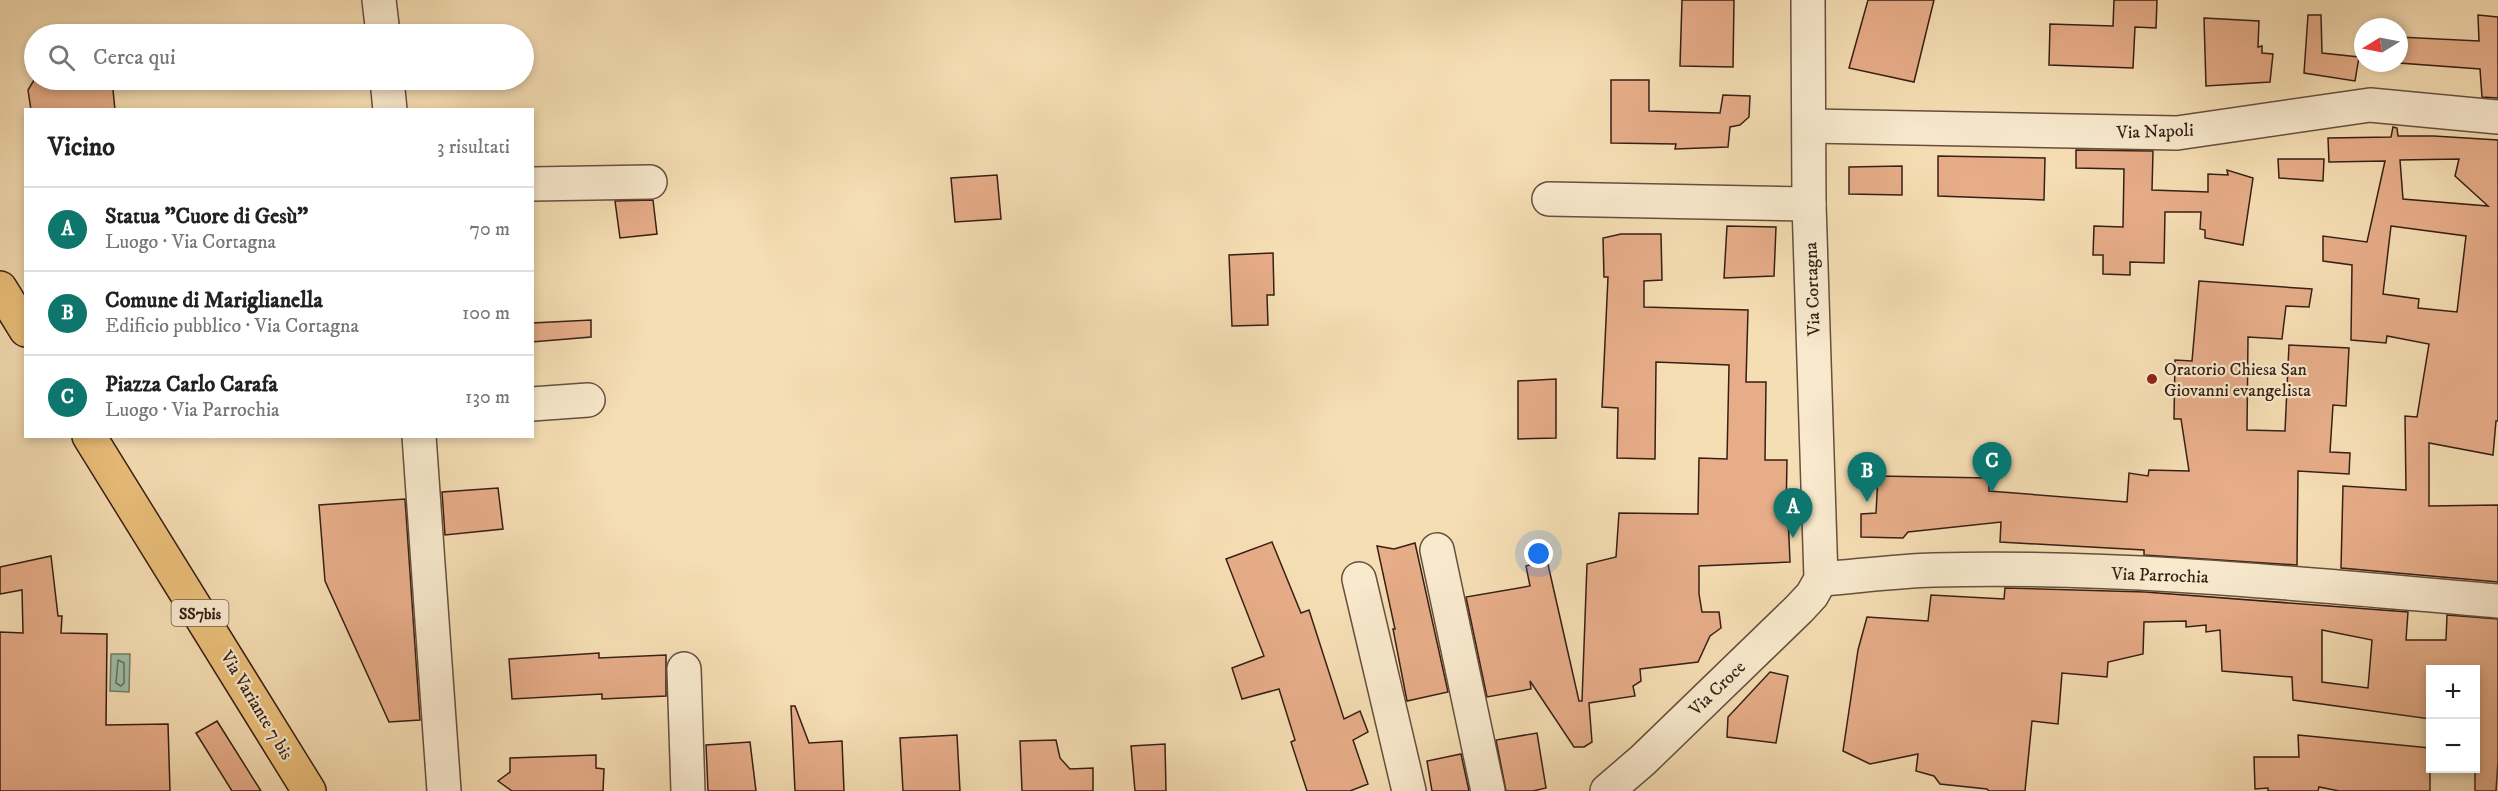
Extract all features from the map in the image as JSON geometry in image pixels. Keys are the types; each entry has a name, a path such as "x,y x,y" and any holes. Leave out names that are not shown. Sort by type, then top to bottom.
{"main road":[{"path":"0,288 24,327"},
{"name":"Via Variante 7 bis","path":"90,438 309,791"}],"street":[{"path":"379,0 381,24"},
{"name":"Via Cortagna","path":"1808,0 1809,204 1821,579"},
{"path":"388,90 390,108"},
{"name":"Via Napoli","path":"1810,126 2177,133 2370,105 2498,117"},
{"path":"534,184 650,182"},
{"path":"1549,199 1809,204"},
{"path":"534,404 588,400"},
{"path":"419,438 444,791"},
{"path":"1437,550 1488,791"},
{"name":"Via Parrochia","path":"1821,579 1934,570 2072,571 2228,577 2498,601"},
{"path":"1359,579 1409,791"},
{"name":"Via Croce","path":"1607,791 1643,760 1799,609 1812,595 1821,579"},
{"path":"684,669 688,791"}],"water":[{"path":"111,654 130,654 129,692 110,691"}],"building":[{"path":"1682,0 1734,0 1733,67 1680,66"},
{"path":"1868,0 1934,0 1914,82 1849,68"},
{"path":"2114,0 2157,0 2156,28 2135,27 2133,68 2049,65 2050,24 2113,26"},
{"path":"2308,15 2321,15 2322,53 2354,56 2354,72 2356,72 2355,81 2304,73"},
{"path":"2478,15 2498,17 2498,98 2482,97 2480,69 2408,64 2408,37 2479,41"},
{"path":"2204,18 2259,21 2258,47 2262,46 2262,53 2273,54 2270,82 2206,86"},
{"path":"1611,80 1649,80 1649,111 1720,113 1723,95 1750,96 1749,117 1740,125 1730,127 1728,147 1675,149 1676,144 1611,143"},
{"path":"28,90 113,90 115,108 31,108"},
{"path":"2393,127 2397,128 2398,136 2498,140 2498,421 2496,421 2493,455 2429,443 2429,506 2498,505 2498,582 2341,568 2343,486 2406,490 2405,416 2417,417 2429,344 2387,336 2386,343 2351,340 2352,265 2323,261 2323,236 2367,242 2385,161 2329,162 2328,138 2391,137","holes":["2459,159 2455,176 2488,206 2403,199 2400,160","2391,226 2466,236 2457,312 2418,308 2419,299 2383,294"]},
{"path":"2076,150 2153,151 2152,190 2208,192 2208,174 2228,175 2227,170 2253,178 2243,245 2205,238 2205,230 2200,229 2201,212 2165,212 2164,263 2130,262 2130,275 2103,274 2103,255 2093,255 2094,226 2123,227 2124,169 2076,168"},
{"path":"1938,156 2045,158 2044,200 1938,196"},
{"path":"2278,159 2324,159 2323,181 2279,178"},
{"path":"1902,166 1902,195 1849,194 1849,167"},
{"path":"997,175 1001,219 955,222 951,178"},
{"path":"653,200 657,234 620,238 615,201"},
{"path":"1727,226 1776,227 1774,276 1724,278"},
{"path":"1621,234 1661,234 1662,280 1644,281 1644,307 1748,310 1746,382 1766,382 1765,460 1787,460 1786,515 1788,515 1790,562 1699,566 1699,594 1702,612 1719,612 1721,628 1710,636 1698,662 1640,669 1641,681 1633,686 1635,696 1589,703 1592,742 1584,747 1574,747 1530,681 1531,689 1487,697 1466,597 1530,586 1526,566 1547,560 1579,701 1582,701 1587,564 1616,557 1619,513 1698,514 1699,458 1727,459 1729,365 1656,362 1655,459 1617,458 1618,408 1602,407 1608,277 1604,277 1603,238"},
{"path":"1273,253 1274,295 1267,295 1268,325 1232,326 1229,255"},
{"path":"2199,281 2312,289 2309,307 2286,306 2282,339 2248,337 2247,430 2285,431 2289,345 2349,348 2346,406 2333,405 2330,452 2350,453 2349,474 2298,471 2297,565 2144,555 2144,550 2000,542 2001,522 1908,532 1903,538 1861,537 1861,514 1876,513 1878,476 1989,478 1989,491 2127,502 2129,473 2148,476 2149,470 2189,471 2181,419 2174,419 2175,360 2192,361"},
{"path":"591,320 591,337 534,342 534,323"},
{"path":"1556,379 1556,438 1518,439 1518,381"},
{"path":"498,488 503,529 445,535 442,492"},
{"path":"405,499 420,720 389,722 325,581 319,505"},
{"path":"1272,542 1301,613 1309,610 1344,719 1360,711 1368,732 1353,740 1368,784 1350,791 1307,791 1291,742 1295,740 1279,689 1242,699 1232,668 1264,656 1226,559"},
{"path":"1415,543 1448,692 1407,701 1393,629 1395,629 1377,546 1394,549"},
{"path":"51,556 58,616 62,616 61,633 107,634 106,725 168,724 170,791 0,791 0,632 23,633 22,590 0,594 0,567"},
{"path":"2005,588 2145,592 2408,612 2406,640 2446,640 2447,615 2498,619 2496,791 2475,791 2475,773 2480,773 2480,665 2426,665 2426,718 2293,700 2292,677 2222,671 2220,630 2206,632 2206,625 2186,627 2186,621 2144,622 2143,654 2108,662 2107,677 2062,673 2058,724 2032,721 2025,791 1989,791 1940,784 1934,776 1916,771 1918,754 1870,764 1843,751 1858,650 1867,617 1928,621 1931,595 2004,599","holes":["2322,630 2372,640 2368,688 2322,682"]},
{"path":"599,653 599,658 666,655 666,696 602,699 602,694 512,699 509,659"},
{"path":"1770,672 1788,676 1776,743 1727,737 1728,717"},
{"path":"791,706 795,706 809,743 842,741 844,791 795,791"},
{"path":"217,721 261,791 232,791 196,733"},
{"path":"1537,733 1546,788 1533,791 1506,791 1496,740"},
{"path":"957,735 960,791 903,791 900,738"},
{"path":"2298,735 2426,748 2426,773 2430,773 2430,791 2339,791 2319,787 2318,791 2255,789 2254,757 2299,757"},
{"path":"1056,740 1060,758 1070,769 1093,768 1093,791 1022,791 1020,741"},
{"path":"750,742 756,791 708,791 706,745"},
{"path":"1165,744 1166,791 1135,791 1131,746"},
{"path":"1461,754 1469,791 1432,791 1427,761"},
{"path":"596,755 596,768 604,769 603,791 512,791 498,781 510,772 510,758"}],"place":[{"name":"Oratorio Chiesa San Giovanni evangelista","path":"2152,379"},
{"name":"Piazza Carlo Carafa","path":"1992,492"},
{"name":"Comune di Mariglianella","path":"1867,502"},
{"name":"Statua \"Cuore di Gesù\"","path":"1793,538"}]}
